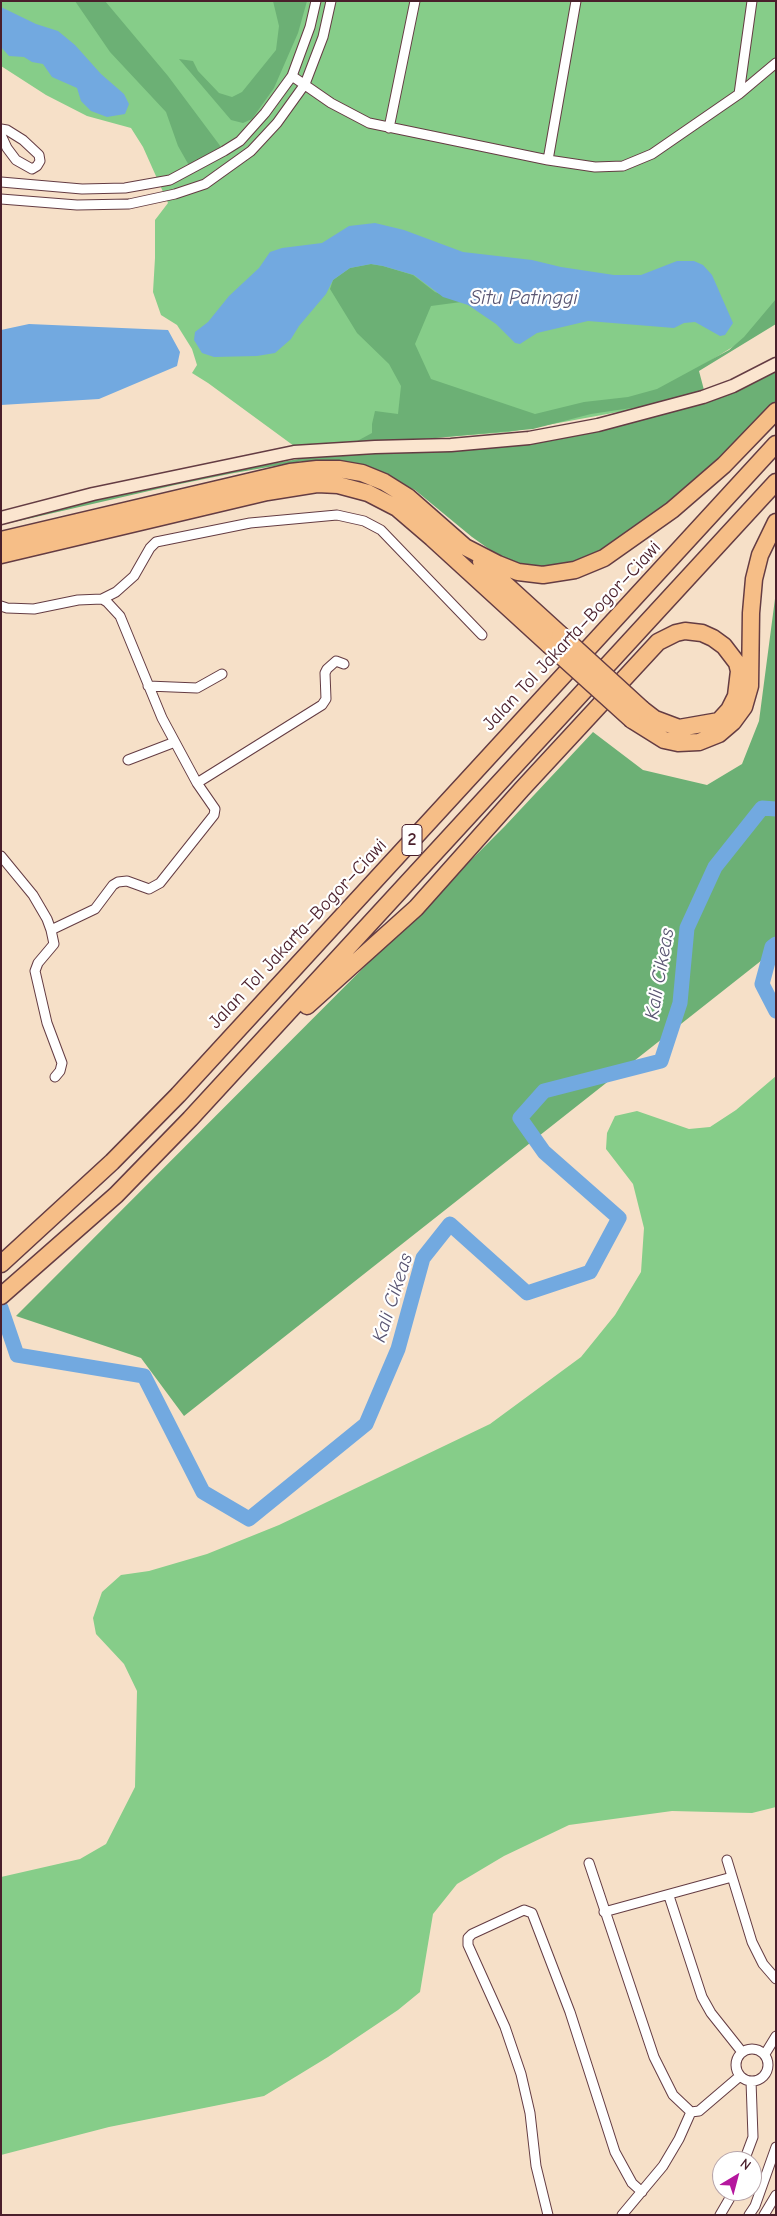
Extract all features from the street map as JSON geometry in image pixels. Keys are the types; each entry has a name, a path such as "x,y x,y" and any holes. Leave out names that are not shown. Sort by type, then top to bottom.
{"highway":[{"path":"465,547 518,572 543,575 575,570 604,558 644,531 700,488 776,411"},
{"name":"Jalan Tol Jakarta–Bogor–Ciawi","path":"1,1264 112,1162 178,1095 776,444"},
{"path":"1,540 290,472 317,468 339,469 362,474 384,482 408,498 465,547 555,640"},
{"name":"2","path":"1,1296 116,1195 236,1069 776,482"},
{"path":"1,555 274,490 318,484 338,485 368,494 397,508 555,640 664,740 678,743 699,742 719,734 733,722 744,707 750,686 751,613 754,579 760,555 776,522"},
{"path":"236,1069 416,908 522,789 658,642 668,636 685,631 702,634 713,638 724,646 737,663 739,671 736,696 729,710 719,721 679,728 637,714"}],"main road":[{"path":"1,518 112,490 294,452 451,445 529,438 598,425 668,408 703,397 733,386 776,364"}],"street":[{"path":"1,182 82,189 125,188 170,180 224,151 240,140 265,113 292,76 310,27 316,1"},
{"path":"1,199 78,205 129,204 175,194 205,184 251,151 277,123 305,84 323,38 331,1"},
{"path":"389,128 415,1"},
{"path":"548,160 576,1"},
{"path":"739,94 752,1"},
{"path":"292,76 346,113 369,123 548,160 595,167 623,166 652,154 739,94 776,63"},
{"path":"1,129 7,130 23,140 39,155 40,161 37,166 32,169 16,160 7,148 1,135"},
{"path":"240,140 251,151"},
{"path":"224,151 233,165"},
{"path":"1,606 34,609 78,600 102,599 116,592 134,576 150,548 156,542 250,523 337,515 364,521 381,530 482,636"},
{"path":"51,930 95,909 112,885 118,882 127,881 148,889 160,883 167,877 214,812 214,805 197,783 148,686 120,616 102,599"},
{"path":"197,783 322,705 326,699 325,673 327,669 336,661 344,664"},
{"path":"148,686 197,688 222,674"},
{"path":"128,760 175,742"},
{"path":"1,856 33,895 51,930 54,944 38,963 35,971 47,1023 62,1063 55,1077"},
{"path":"727,1860 752,1942 763,1964 776,1979"},
{"path":"589,1863 654,2057 673,2095 691,2112"},
{"path":"604,1912 669,1896 732,1877"},
{"path":"669,1896 702,1997 711,2013 742,2052"},
{"path":"548,2215 536,2166 530,2113 521,2074 506,2027 468,1946 468,1938 472,1934 524,1910 532,1914 570,2012 615,2152 632,2183 642,2192"},
{"path":"765,2054 776,2036"},
{"path":"754,2048 765,2054 772,2068 759,2080 751,2081 740,2076 736,2064 742,2052 754,2048"},
{"path":"691,2112 699,2111 706,2106 740,2076"},
{"path":"748,2151 753,2137 751,2081"},
{"path":"622,2215 663,2166 679,2139 691,2112"},
{"path":"749,2215 755,2206 776,2147"},
{"path":"764,2215 773,2204 776,2195"},
{"path":"720,2215 728,2201"}],"green space":[{"path":"1,1 776,1 776,320 689,374 698,392 662,404 509,432 369,443 294,446 192,373 197,365 192,349 177,325 161,315 153,292 155,220 168,203 143,147 131,128 87,116 46,95 1,66"},
{"path":"75,1 105,1 168,76 224,151 191,169 178,146 166,112 110,52"},
{"path":"273,1 307,1 298,33 274,88 252,119 243,123 231,120 179,59 193,61 198,71 219,93 232,97 242,92 276,50 279,26"},
{"path":"371,264 413,275 435,292 461,302 431,306 415,344 431,379 535,414 584,402 628,397 657,389 729,350 744,337 776,299 776,324 699,371 704,390 658,404 591,414 533,429 348,446 372,433 375,411 398,414 401,386 389,364 357,333 330,289 333,280 350,268"},
{"path":"776,369 776,406 701,484 599,556 554,570 506,561 472,537 415,490 354,463 303,461 234,473 1,525 1,523 175,481 304,458 343,453 537,441"},
{"path":"776,591 776,949 184,1416 141,1358 16,1316 505,826 593,732 643,770 707,785 742,764 759,721"},
{"path":"776,1076 776,1807 752,1813 672,1811 569,1825 504,1856 457,1884 433,1914 420,1992 398,2010 328,2057 264,2096 109,2127 1,2155 1,1877 80,1859 106,1844 135,1787 137,1691 124,1664 96,1634 93,1618 102,1592 121,1575 149,1571 207,1554 279,1525 490,1424 581,1357 615,1315 641,1272 644,1228 633,1184 606,1149 607,1133 615,1116 637,1111 689,1129 710,1127 736,1110"}],"water":[{"path":"1,7 36,24 58,31 75,45 101,74 124,94 129,104 125,114 107,117 91,111 81,101 77,88 52,77 43,64 32,62 24,57 9,56 1,47"},
{"name":"Situ Patinggi","path":"375,223 404,230 463,252 532,260 561,267 614,275 641,275 677,261 694,261 703,265 712,275 733,323 725,335 720,336 695,322 684,323 674,328 588,321 537,333 520,344 515,343 496,324 468,305 443,297 414,275 371,264 350,268 333,280 326,294 299,326 291,339 275,353 257,356 214,357 202,353 194,340 195,332 208,322 229,296 259,268 270,252 282,248 322,243 349,226"},
{"path":"29,324 168,330 180,352 177,366 99,399 1,405 1,330"}],"waterway":[{"name":"Kali Cikeas","path":"1,1308 17,1355 144,1376 203,1492 249,1519 366,1424 398,1349 423,1258 450,1224 527,1293 590,1272 619,1218 544,1152 520,1118 544,1091 661,1061 680,1003 687,928 715,867 762,808 776,809"},
{"name":"Kali Cikeas","path":"776,944 772,947 762,984 776,1011"}]}
